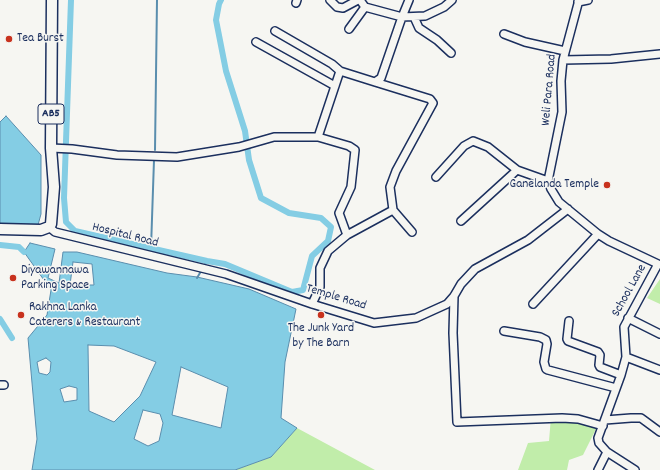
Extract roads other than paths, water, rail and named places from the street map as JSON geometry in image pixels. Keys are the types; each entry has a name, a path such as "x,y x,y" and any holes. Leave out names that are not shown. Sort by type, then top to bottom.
{"main road":[{"name":"AB5","path":"49,227 51,224 54,187 51,148 52,0"},
{"path":"0,230 41,230 49,227"}],"street":[{"path":"330,0 337,7 343,8 359,0 365,7 402,18 425,16 444,7 452,0"},
{"path":"375,82 381,78 409,0"},
{"path":"579,1 588,0"},
{"name":"Weli Para Road","path":"548,181 562,112 561,81 563,60 579,1"},
{"path":"348,29 365,7"},
{"path":"414,17 419,28 437,40 451,53"},
{"path":"275,31 332,64 340,71 430,99 433,103 396,171 390,187 393,210 412,232"},
{"path":"504,34 525,42 565,51"},
{"path":"256,42 335,86"},
{"path":"563,60 611,59 660,54"},
{"path":"318,137 340,71"},
{"path":"51,148 72,149 117,155 177,157 239,147 274,137 318,137 349,146 355,150 351,187 339,213 347,235"},
{"path":"436,177 464,146 473,141 488,147 517,170 548,181 550,189 559,202 598,234 533,304"},
{"path":"461,221 517,170"},
{"path":"568,209 528,240 475,269 461,284 454,296 453,333 456,422 562,418 604,423 624,418 641,418 660,432"},
{"path":"312,304 320,287 320,268 328,251 347,235 393,210"},
{"name":"Hospital Road","path":"49,227 55,232 218,271"},
{"name":"School Lane","path":"598,234 609,241 659,263 624,327 626,357 598,438 599,443 607,452"},
{"name":"Temple Road","path":"218,271 312,304 374,322 416,318 447,304 454,296"},
{"path":"628,318 660,334"},
{"path":"570,321 568,341 598,352 600,354 600,367 621,375"},
{"path":"504,331 540,337 546,340 547,344 544,362 546,369 616,388"},
{"path":"626,357 660,370"},
{"path":"598,470 607,452 635,470"}],"water":[{"path":"6,116 41,155 41,214 38,225 0,224 0,122"},
{"path":"30,243 55,249 48,278 59,283 63,252 77,252 167,273 197,277 249,289 296,309 285,362 281,418 297,428 271,457 235,470 32,470 37,439 28,338 47,315 51,290 24,252","holes":["73,262 92,264 94,285 70,285","88,345 114,346 156,362 140,396 114,422 89,411","46,358 51,362 50,372 47,375 39,373 37,362","181,367 228,387 221,428 172,415","69,386 77,388 77,400 64,402 60,389","143,410 160,414 163,423 159,441 148,446 134,439"]}],"waterway":[{"path":"71,0 64,198 66,222 75,231 225,264 292,292 303,290 312,256 328,241 331,227 321,218 289,213 261,198 249,160 245,131 226,71 216,20 221,0"},
{"path":"155,150 157,0"},
{"path":"151,248 154,160"},
{"path":"0,245 19,247 24,252"},
{"path":"197,278 207,261"},
{"path":"0,319 12,338"}],"place":[{"name":"Tea Burst","path":"9,39"},
{"name":"Ganelanda Temple","path":"607,185"},
{"name":"Diyawannawa Parking Space","path":"13,278"},
{"name":"Rakhna Lanka Caterers & Restaurant","path":"21,315"},
{"name":"The Junk Yard by The Barn","path":"321,315"}]}
